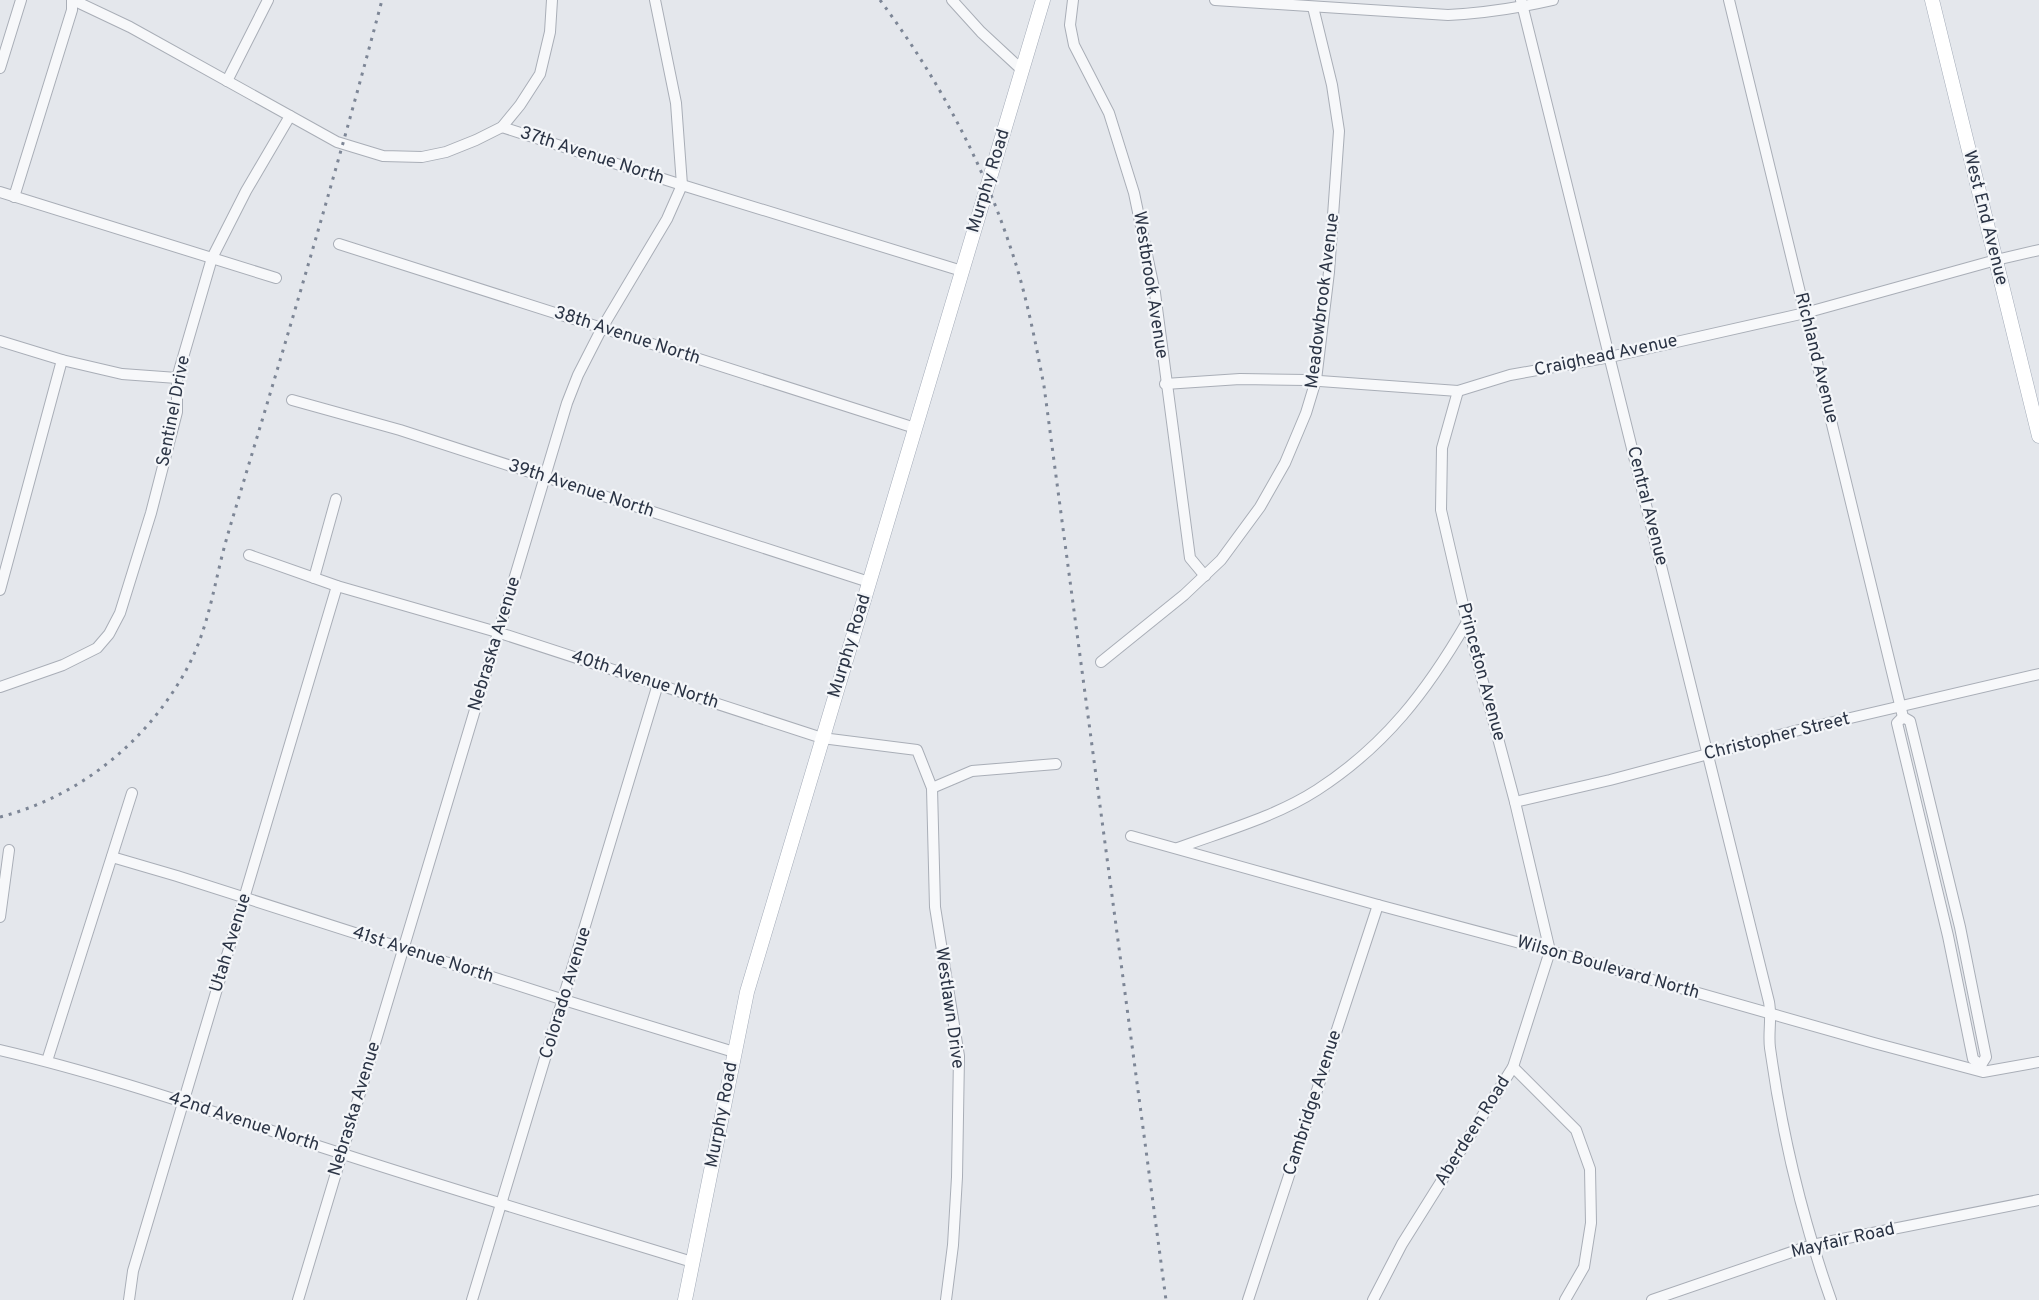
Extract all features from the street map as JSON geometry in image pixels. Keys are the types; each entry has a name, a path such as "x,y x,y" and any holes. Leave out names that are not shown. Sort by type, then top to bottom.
{"main road":[{"name":"Murphy Road","path":"685,1300 747,992 1043,0"},
{"name":"West End Avenue","path":"1932,0 2039,436"}],"street":[{"path":"0,68 21,0"},
{"path":"14,196 72,10 73,0"},
{"name":"37th Avenue North","path":"73,0 130,27 337,142 383,156 422,157 446,152 502,127 962,271"},
{"path":"227,81 268,0"},
{"path":"502,127 520,105 540,74 550,32 552,0"},
{"name":"Nebraska Avenue","path":"298,1300 567,403 578,375 602,328 667,219 682,185 676,103 655,0"},
{"path":"952,0 981,32 1023,70"},
{"name":"Westbrook Avenue","path":"1073,0 1070,25 1074,45 1109,113 1134,193 1155,293 1165,384 1190,558 1205,576"},
{"path":"1215,0 1448,15 1476,14 1553,0"},
{"name":"Richland Avenue","path":"1729,0 1902,712 1910,721 1960,927 1986,1057 1982,1068"},
{"name":"Central Avenue","path":"1522,4 1709,754 1771,1013 1769,1045 1786,1146 1812,1245 1831,1300"},
{"name":"Meadowbrook Avenue","path":"1101,662 1185,596 1221,560 1260,507 1286,464 1306,413 1316,380 1329,272 1339,131 1332,85 1313,7"},
{"name":"Sentinel Drive","path":"2,686 79,658 97,648 110,634 120,613 157,491 177,412 177,378 212,258 246,191 290,116"},
{"path":"0,192 276,278"},
{"name":"38th Avenue North","path":"339,243 915,428"},
{"name":"Craighead Avenue","path":"1165,384 1240,378 1316,380 1458,391 1510,375 1610,357 1805,313 2039,250"},
{"path":"0,341 62,360 122,374 177,378"},
{"path":"0,590 62,360"},
{"name":"Princeton Avenue","path":"1458,391 1442,448 1441,510 1550,951"},
{"name":"39th Avenue North","path":"292,400 400,430 869,582"},
{"path":"249,555 314,578 336,500"},
{"name":"40th Avenue North","path":"314,578 497,632 822,738 917,750 932,788"},
{"name":"Utah Avenue","path":"129,1300 133,1270 337,586"},
{"path":"1178,848 1264,816 1316,790 1354,762 1387,733 1411,707 1442,665 1467,622"},
{"name":"Christopher Street","path":"1515,802 1799,730 1902,712 2039,674"},
{"path":"0,675 2,686"},
{"name":"Colorado Avenue","path":"472,1300 658,684"},
{"path":"932,788 972,771 1056,764"},
{"name":"Westlawn Drive","path":"932,788 935,907 958,1056 957,1177 953,1245 946,1300"},
{"path":"47,1061 132,793"},
{"name":"Wilson Boulevard North","path":"1131,836 1874,1043 1982,1068 2039,1062"},
{"path":"0,917 9,850"},
{"name":"41st Avenue North","path":"112,857 734,1052"},
{"name":"Cambridge Avenue","path":"1248,1300 1378,905"},
{"name":"Aberdeen Road","path":"1373,1300 1402,1244 1513,1067 1550,951"},
{"name":"42nd Avenue North","path":"0,1050 47,1061 184,1102 342,1154 692,1262"},
{"path":"1513,1067 1576,1130 1590,1169 1591,1223 1584,1267 1565,1300"},
{"name":"Mayfair Road","path":"1652,1300 1812,1245 2039,1200"}],"railway":[{"path":"0,817 53,797 102,768 144,730 162,708 187,669 205,624 226,541 314,244 382,0"},
{"path":"880,0 939,89 986,183 1011,249 1034,334 1044,386 1166,1300"}]}
